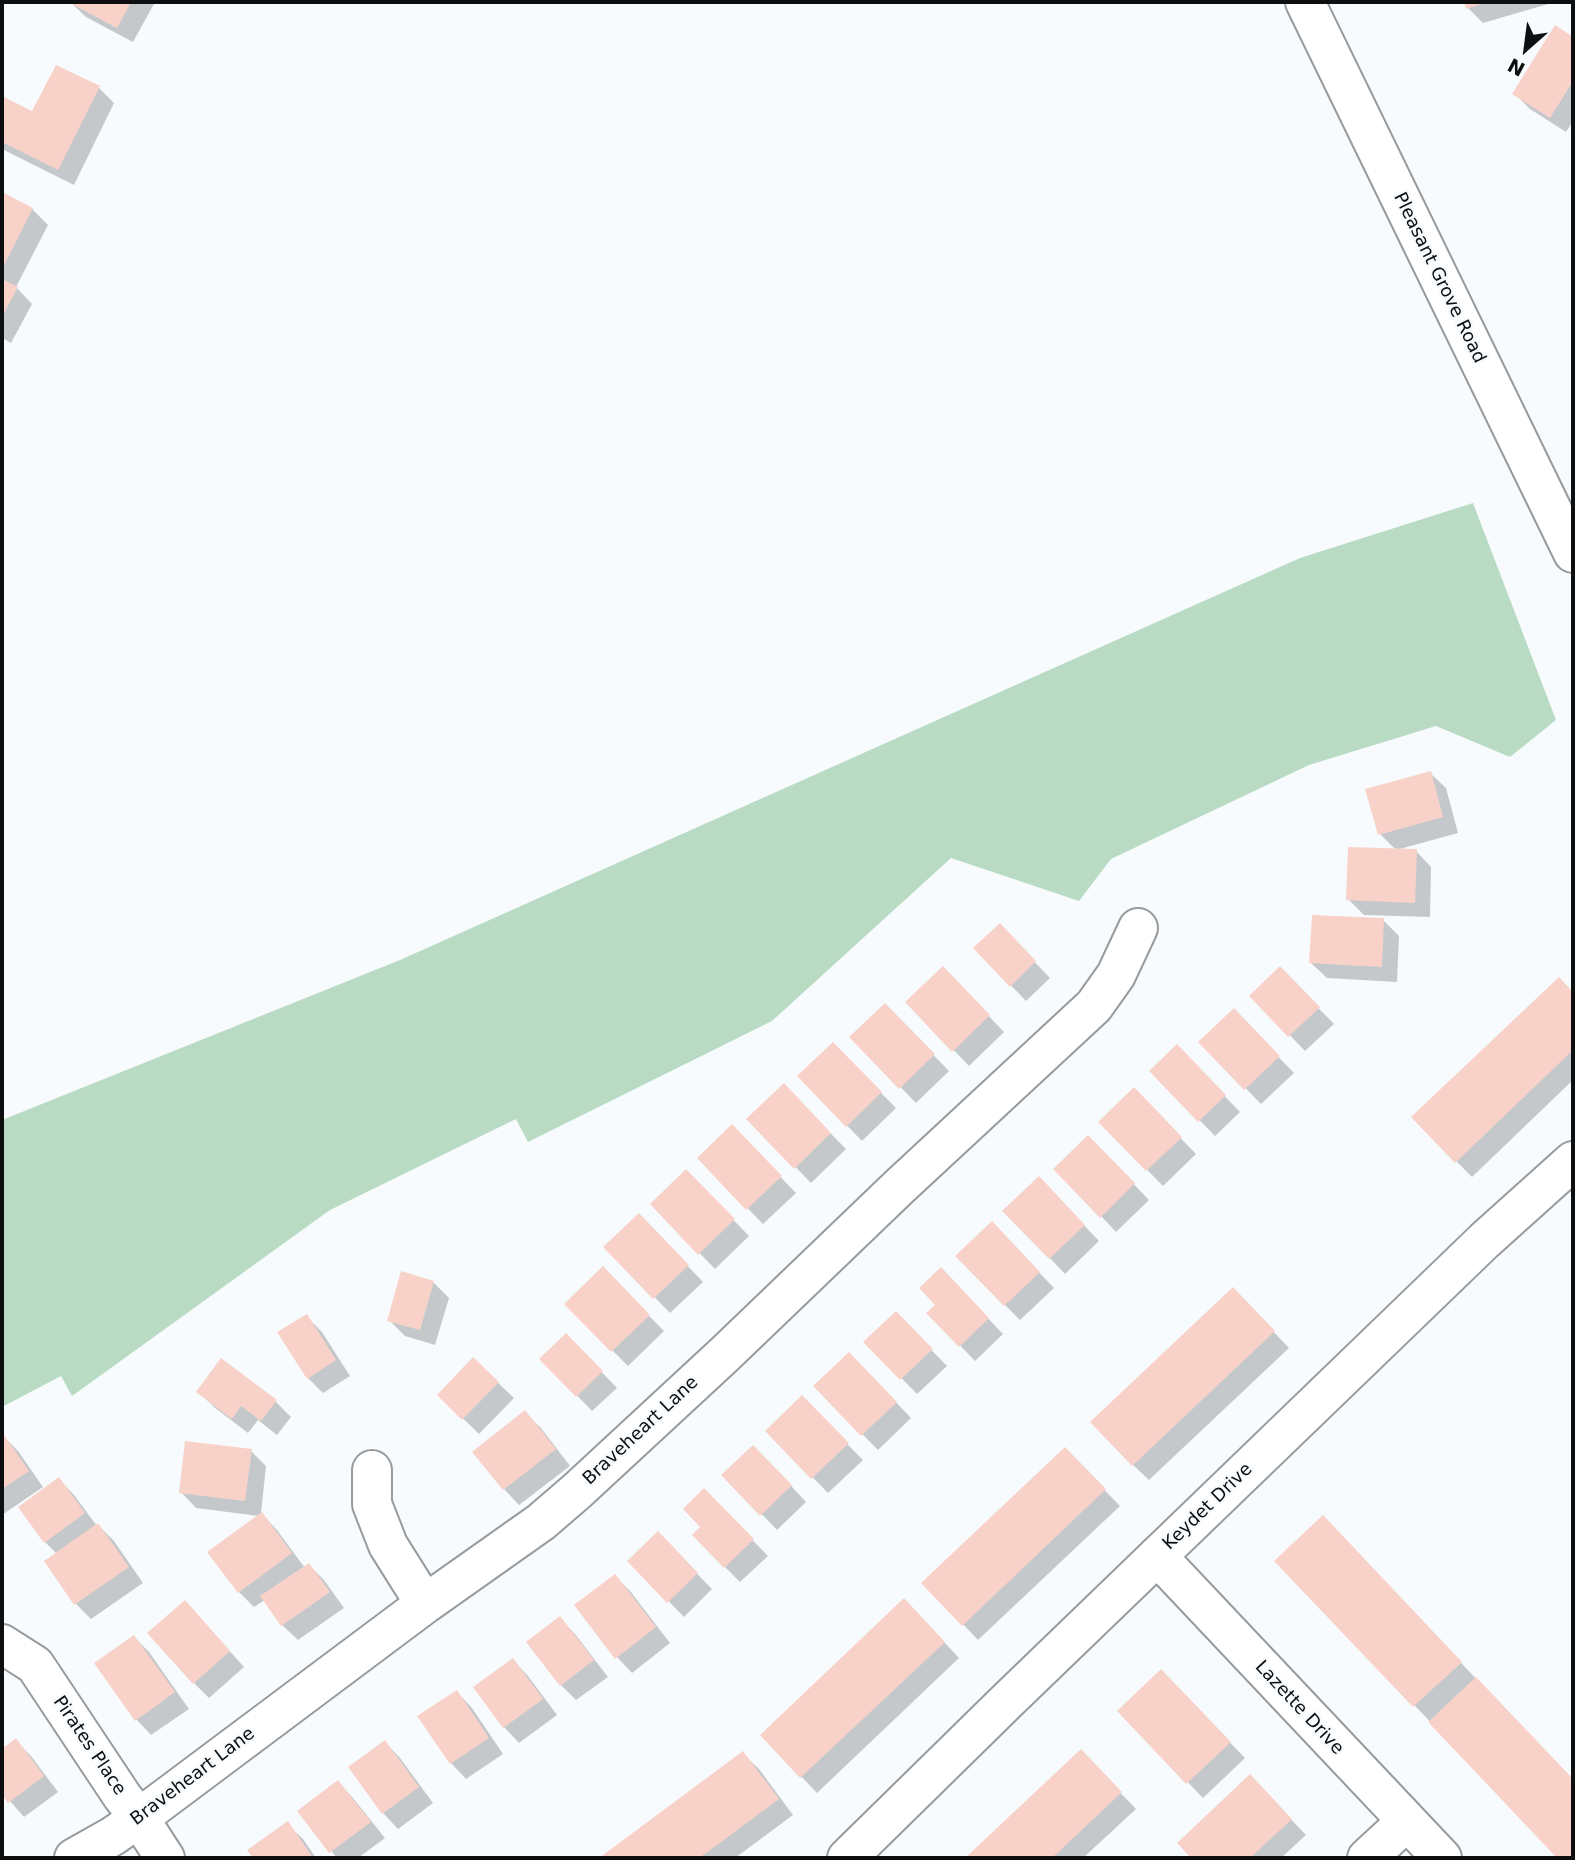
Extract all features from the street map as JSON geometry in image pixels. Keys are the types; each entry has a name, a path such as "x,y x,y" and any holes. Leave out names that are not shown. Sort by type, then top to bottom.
{"street":[{"name":"Pleasant Grove Road","path":"1305,2 1573,553"},
{"name":"Braveheart Lane","path":"74,1858 114,1836 139,1818 425,1604 541,1522 577,1491 899,1186 1094,1006 1116,975 1138,928"},
{"name":"Keydet Drive","path":"847,1858 1475,1249 1573,1161"},
{"path":"372,1470 372,1504 388,1545 425,1604"},
{"name":"Lazette Drive","path":"1157,1556 1442,1858"},
{"name":"Pirates Place","path":"2,1644 35,1665 165,1858"},
{"path":"1367,1858 1406,1822"}],"green space":[{"path":"1473,503 1556,720 1510,757 1436,726 1309,765 1111,859 1079,901 951,858 772,1021 528,1142 516,1119 330,1210 72,1396 61,1376 2,1407 2,1120 400,960 1300,558"}],"building":[{"path":"68,2 131,2 117,28"},
{"path":"1464,2 1487,2 1466,9"},
{"path":"1555,25 1573,37 1573,81 1550,118 1512,94"},
{"path":"56,65 100,86 58,170 2,142 2,96 32,111"},
{"path":"2,192 33,208 2,269"},
{"path":"2,279 18,287 2,317"},
{"path":"1431,771 1443,817 1378,835 1365,789"},
{"path":"1348,847 1417,849 1415,903 1346,900"},
{"path":"1312,915 1384,918 1382,967 1309,963"},
{"path":"1000,923 1036,961 1010,987 973,948"},
{"path":"943,966 990,1015 952,1052 905,1002"},
{"path":"1280,966 1320,1007 1288,1037 1249,996"},
{"path":"1559,977 1573,992 1573,1050 1455,1163 1411,1117"},
{"path":"885,1003 935,1054 899,1089 849,1037"},
{"path":"1234,1008 1280,1056 1244,1090 1198,1042"},
{"path":"833,1042 882,1092 846,1127 797,1076"},
{"path":"1177,1044 1226,1095 1198,1122 1149,1071"},
{"path":"784,1083 831,1133 794,1169 746,1119"},
{"path":"1134,1087 1182,1137 1146,1171 1098,1122"},
{"path":"732,1124 782,1176 746,1210 697,1158"},
{"path":"1088,1135 1135,1183 1100,1218 1053,1169"},
{"path":"686,1169 735,1219 698,1255 650,1204"},
{"path":"1039,1176 1085,1225 1049,1259 1002,1211"},
{"path":"639,1213 689,1265 653,1299 603,1247"},
{"path":"992,1221 1040,1272 1004,1306 955,1256"},
{"path":"603,1266 650,1315 611,1352 564,1304"},
{"path":"941,1267 989,1318 959,1347 926,1313 935,1305 919,1288"},
{"path":"401,1271 434,1281 420,1330 387,1321"},
{"path":"1233,1287 1275,1331 1132,1466 1090,1422"},
{"path":"896,1311 933,1349 900,1380 863,1342"},
{"path":"307,1314 336,1360 307,1379 277,1332"},
{"path":"566,1333 603,1371 576,1397 539,1359"},
{"path":"849,1352 897,1402 861,1436 813,1386"},
{"path":"473,1357 499,1382 462,1420 437,1395"},
{"path":"221,1358 277,1400 261,1421 241,1406 232,1419 196,1392"},
{"path":"802,1395 849,1443 811,1479 765,1431"},
{"path":"525,1410 556,1449 503,1490 472,1452"},
{"path":"2,1432 29,1471 2,1489"},
{"path":"185,1441 252,1449 245,1501 179,1493"},
{"path":"753,1445 792,1485 760,1516 721,1475"},
{"path":"1065,1447 1106,1489 962,1626 921,1583"},
{"path":"59,1477 85,1513 44,1543 18,1507"},
{"path":"704,1488 754,1539 724,1568 692,1535 700,1527 683,1509"},
{"path":"262,1512 292,1553 238,1593 207,1552"},
{"path":"1323,1515 1462,1662 1413,1707 1274,1561"},
{"path":"98,1523 129,1567 74,1605 44,1561"},
{"path":"658,1531 698,1573 667,1603 627,1561"},
{"path":"309,1563 330,1592 281,1626 260,1596"},
{"path":"615,1574 656,1627 615,1659 574,1605"},
{"path":"904,1598 945,1642 800,1778 760,1735"},
{"path":"185,1600 230,1651 193,1684 147,1633"},
{"path":"560,1616 594,1660 560,1686 526,1642"},
{"path":"134,1635 175,1692 135,1721 94,1663"},
{"path":"513,1658 543,1699 503,1728 473,1687"},
{"path":"1161,1669 1231,1742 1186,1784 1117,1711"},
{"path":"1476,1677 1573,1779 1573,1858 1557,1858 1428,1722"},
{"path":"457,1690 489,1738 450,1764 417,1716"},
{"path":"16,1738 44,1776 8,1803 2,1795 2,1749"},
{"path":"385,1740 419,1787 382,1814 348,1767"},
{"path":"1081,1749 1122,1792 1052,1858 965,1858"},
{"path":"743,1751 779,1799 699,1858 599,1858"},
{"path":"1250,1774 1292,1819 1250,1858 1191,1858 1177,1843"},
{"path":"338,1780 371,1822 329,1853 297,1811"},
{"path":"288,1821 313,1858 253,1858 247,1850"}]}
